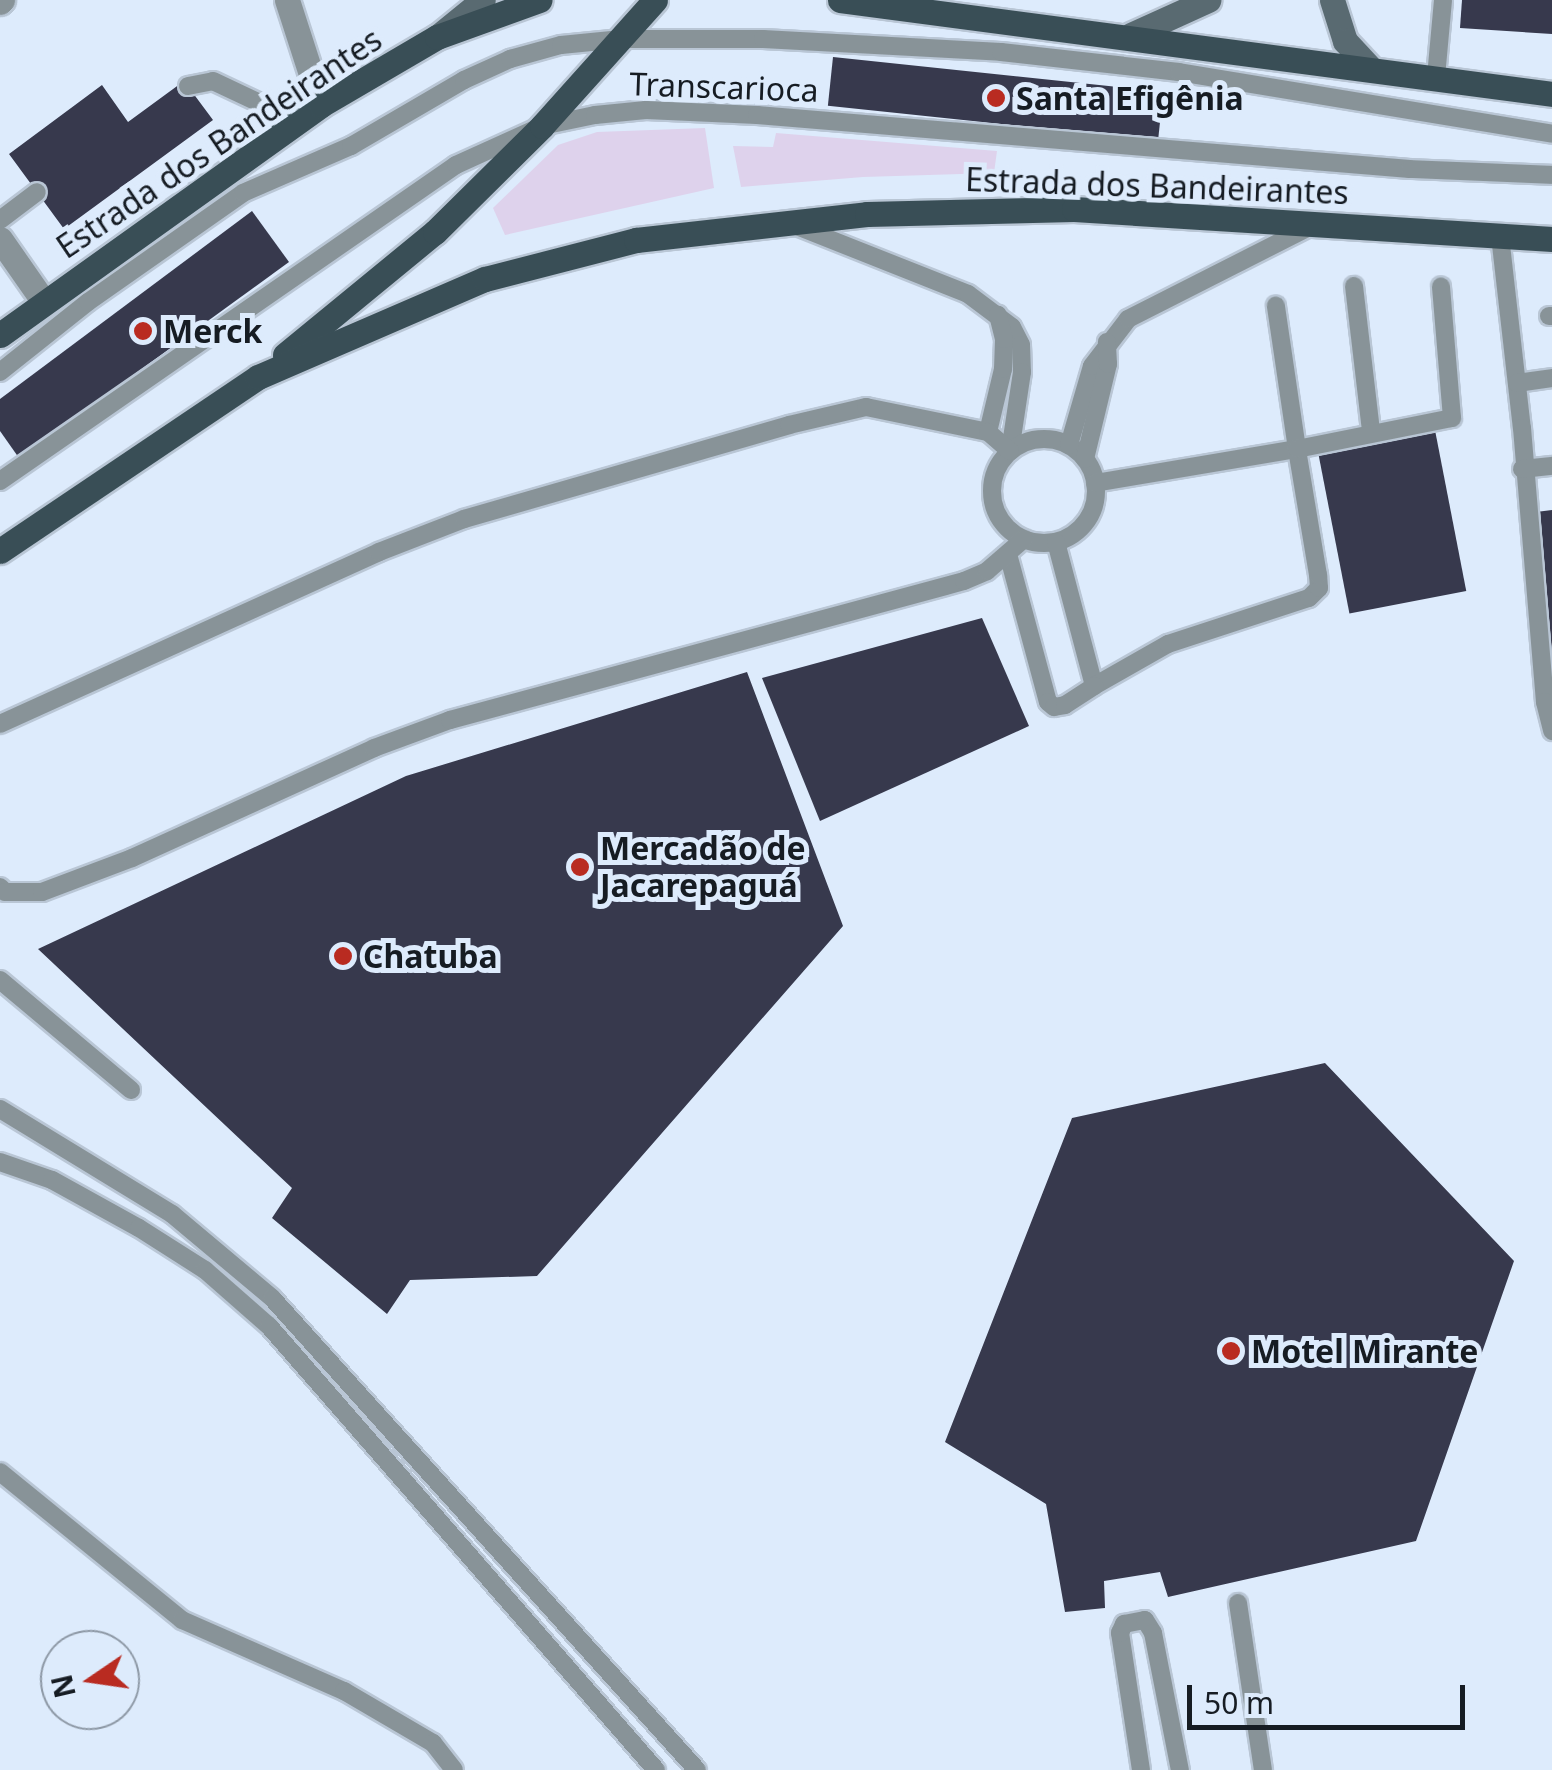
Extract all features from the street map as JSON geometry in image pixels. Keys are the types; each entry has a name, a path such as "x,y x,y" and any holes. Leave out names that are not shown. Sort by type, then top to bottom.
{"main road":[{"name":"Estrada dos Bandeirantes","path":"0,335 320,105 438,37 539,0"},
{"path":"258,378 435,232 542,126 655,0"},
{"path":"840,0 1131,35 1552,94"},
{"name":"Estrada dos Bandeirantes","path":"0,551 258,378 485,279 636,240 784,221 956,210 1074,209 1552,239"}],"street":[{"path":"287,0 320,105"},
{"path":"438,37 483,0"},
{"path":"1131,35 1208,0"},
{"path":"1332,0 1344,41 1369,67"},
{"path":"0,239 44,302"}],"lane":[{"path":"1436,76 1443,0"},
{"name":"Transcarioca","path":"0,372 88,302 243,194 352,146 438,94 510,59 561,45 622,39 763,40 1001,52 1179,72 1552,134"},
{"path":"188,86 213,81 298,120"},
{"name":"Transcarioca","path":"0,481 181,360 402,200 492,145 542,126 646,110 757,115 1410,169 1552,175"},
{"path":"0,220 37,192"},
{"path":"784,221 968,294 1012,327 1020,345 1022,372 1010,451"},
{"path":"1069,445 1092,366 1128,319 1316,223"},
{"path":"1500,236 1517,383 1544,702 1552,732"},
{"path":"1354,286 1371,431"},
{"path":"1095,483 1452,418 1441,286"},
{"path":"1008,554 1048,702 1054,707 1065,706 1168,644 1310,598 1319,588 1276,306"},
{"path":"988,432 1003,369 1004,338 998,315"},
{"path":"1085,459 1108,364 1107,342"},
{"path":"1517,383 1552,378"},
{"path":"0,724 379,552 522,501 866,407 988,432 1010,451"},
{"path":"1049,439 1069,445 1085,459 1095,483 1095,502 1088,520 1056,542 1024,539 1009,530 993,498 999,464 1010,451 1029,440 1049,439"},
{"path":"1522,470 1552,466"},
{"path":"0,888 42,892 122,862 374,748 450,720 964,581 988,571 1024,539"},
{"path":"1056,542 1094,686"},
{"path":"0,980 131,1090"},
{"path":"0,1109 172,1214 272,1298 696,1770"},
{"path":"0,1162 52,1180 139,1228 205,1270 269,1326 656,1770"},
{"path":"0,1472 182,1620 245,1651 293,1665 344,1692 433,1744 454,1770"},
{"path":"1238,1603 1263,1770"},
{"path":"1141,1770 1120,1634 1124,1624 1145,1620 1154,1633 1180,1770"}],"shaded area":[{"path":"705,128 714,188 505,235 493,208 558,145 597,132"},
{"path":"776,133 997,151 994,173 863,177 741,187 733,146 773,147"}],"building":[{"path":"1462,0 1552,0 1552,34 1460,28"},
{"name":"Santa Efigênia","path":"833,57 1163,92 1158,140 828,106"},
{"path":"184,81 213,120 64,229 9,154 102,85 128,122"},
{"name":"Merck","path":"252,211 289,262 19,458 0,431 0,399"},
{"path":"1434,425 1466,591 1349,614 1317,448"},
{"path":"1552,510 1552,688 1528,513"},
{"path":"982,618 1029,726 820,821 762,678"},
{"path":"747,672 843,926 537,1276 410,1280 387,1314 272,1218 292,1188 38,949 406,776"},
{"name":"Motel Mirante","path":"1325,1063 1514,1261 1416,1541 1168,1597 1160,1572 1104,1581 1105,1608 1065,1612 1046,1504 945,1442 1072,1118"}],"place":[{"name":"Santa Efigênia","path":"996,98"},
{"name":"Merck","path":"143,331"},
{"name":"Mercadão de Jacarepaguá","path":"580,867"},
{"name":"Chatuba","path":"343,956"},
{"name":"Motel Mirante","path":"1231,1351"}]}
